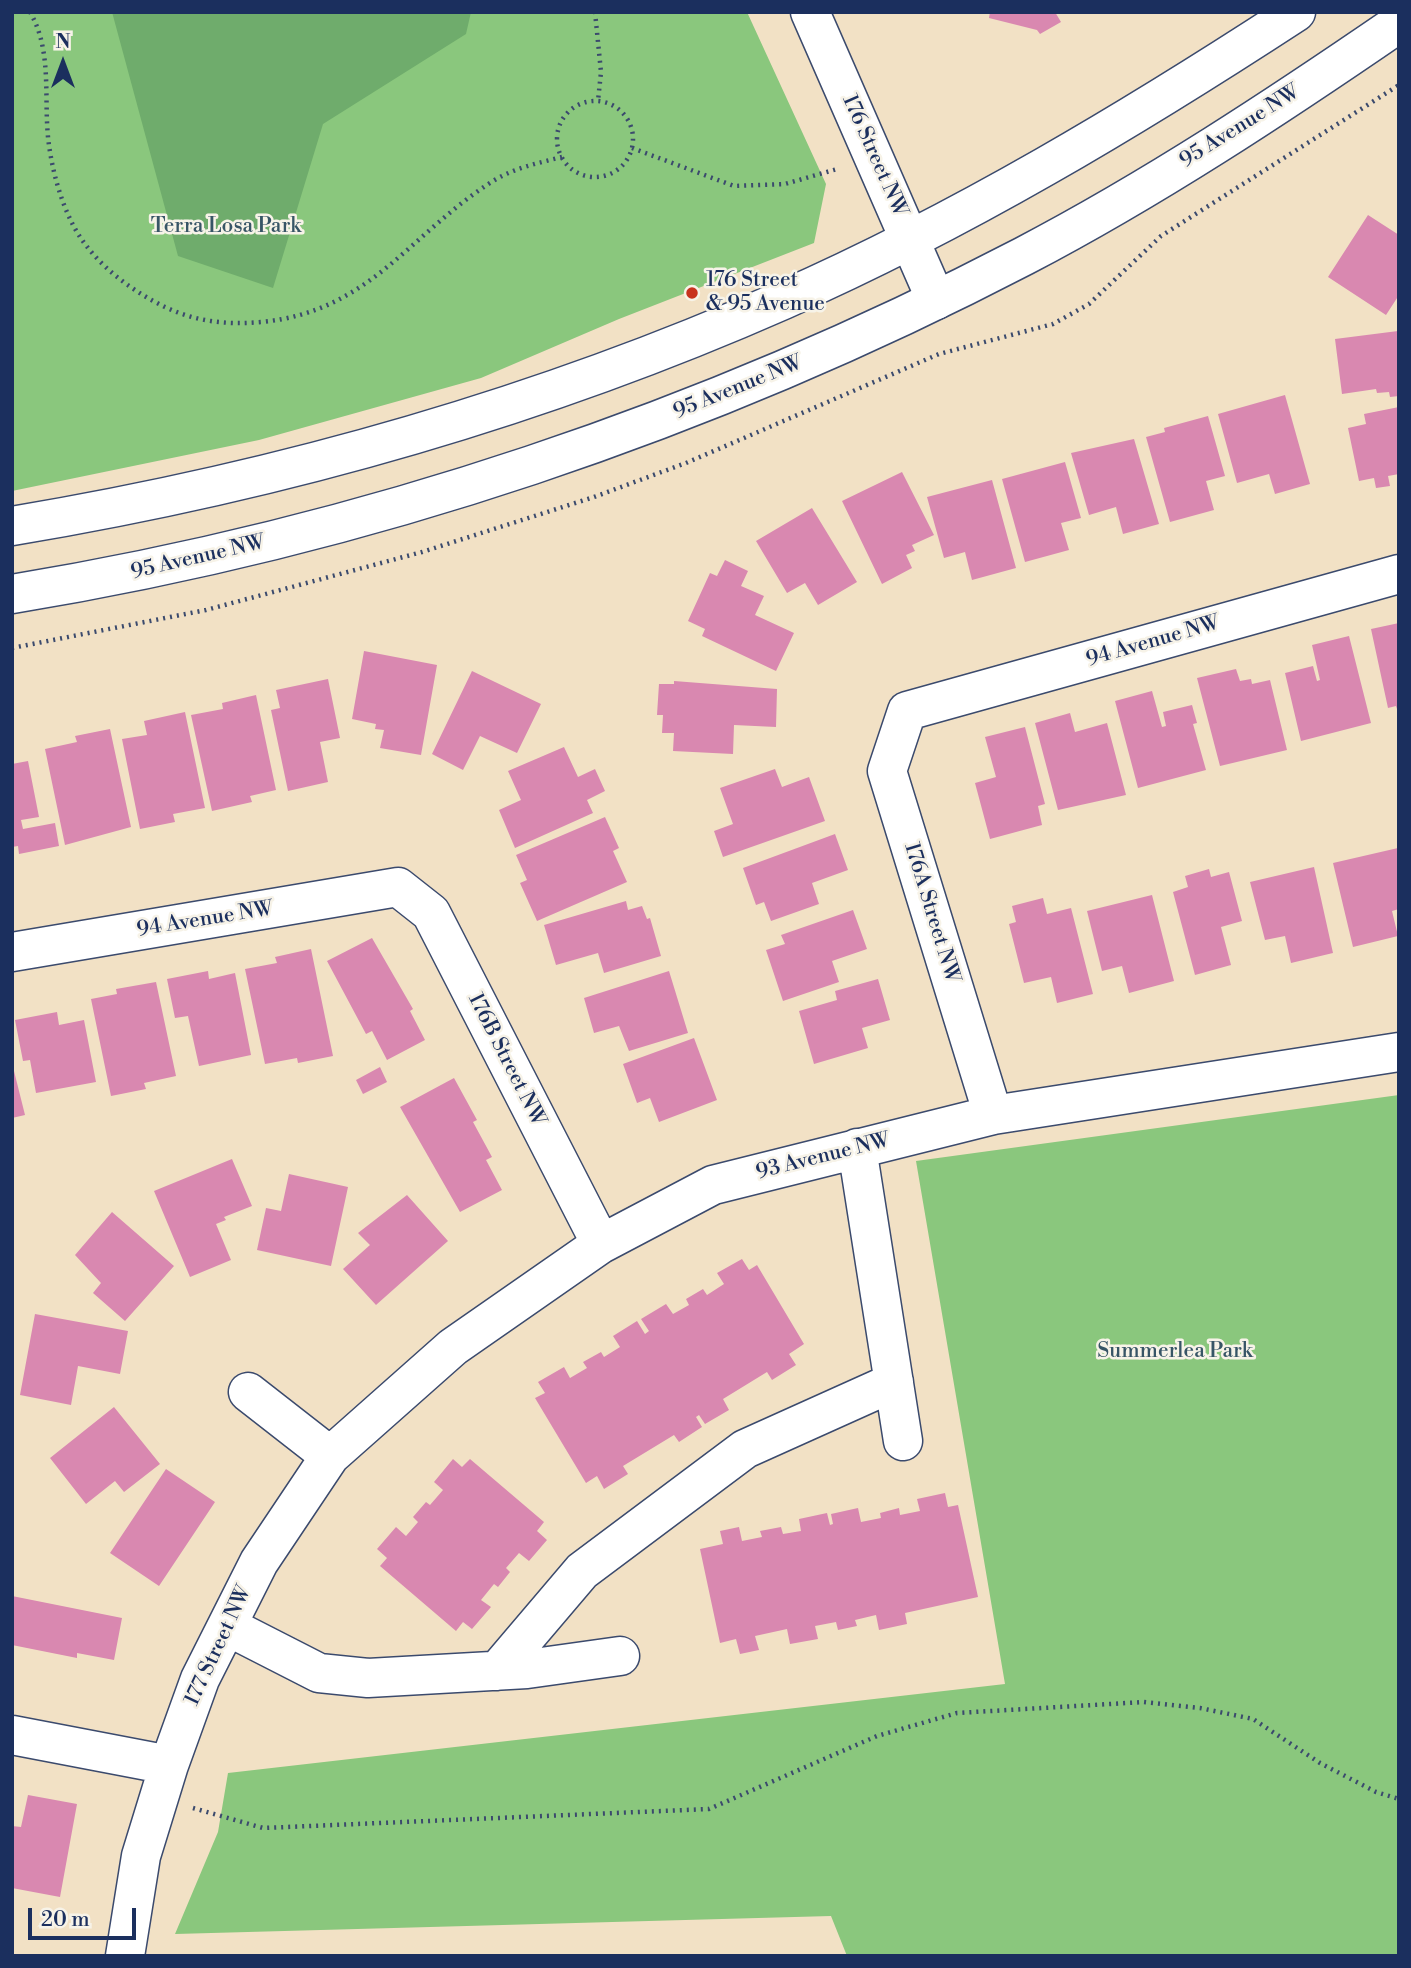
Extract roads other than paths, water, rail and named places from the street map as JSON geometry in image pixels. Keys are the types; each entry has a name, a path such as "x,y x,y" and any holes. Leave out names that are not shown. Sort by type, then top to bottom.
{"street":[{"name":"176 Street NW","path":"810,12 911,237 936,300"},
{"path":"12,526 101,511 294,467 465,419 592,377 759,310 911,237 1163,99 1296,12"},
{"name":"95 Avenue NW","path":"12,594 149,570 296,535 491,481 645,426 863,336 1027,254 1196,156 1399,23"},
{"name":"94 Avenue NW","path":"907,711 1399,573"},
{"name":"176A Street NW","path":"907,711 887,771 993,1115"},
{"name":"94 Avenue NW","path":"12,952 398,887"},
{"name":"176B Street NW","path":"398,887 431,913 601,1244"},
{"name":"93 Avenue NW","path":"330,1457 453,1347 601,1244 713,1185 993,1115 1399,1052"},
{"path":"857,1148 903,1441"},
{"path":"497,1671 582,1571 745,1449 894,1382"},
{"path":"248,1392 330,1457"},
{"name":"177 Street NW","path":"124,1956 141,1856 200,1679 259,1562 330,1457"},
{"path":"227,1626 319,1673 368,1678 497,1671 620,1656"},
{"path":"12,1735 164,1781"}],"place":[{"name":"176 Street & 95 Avenue","path":"692,293"}],"park label":[{"name":"Terra Losa Park","path":"226,227"},
{"name":"Summerlea Park","path":"1175,1352"}]}
